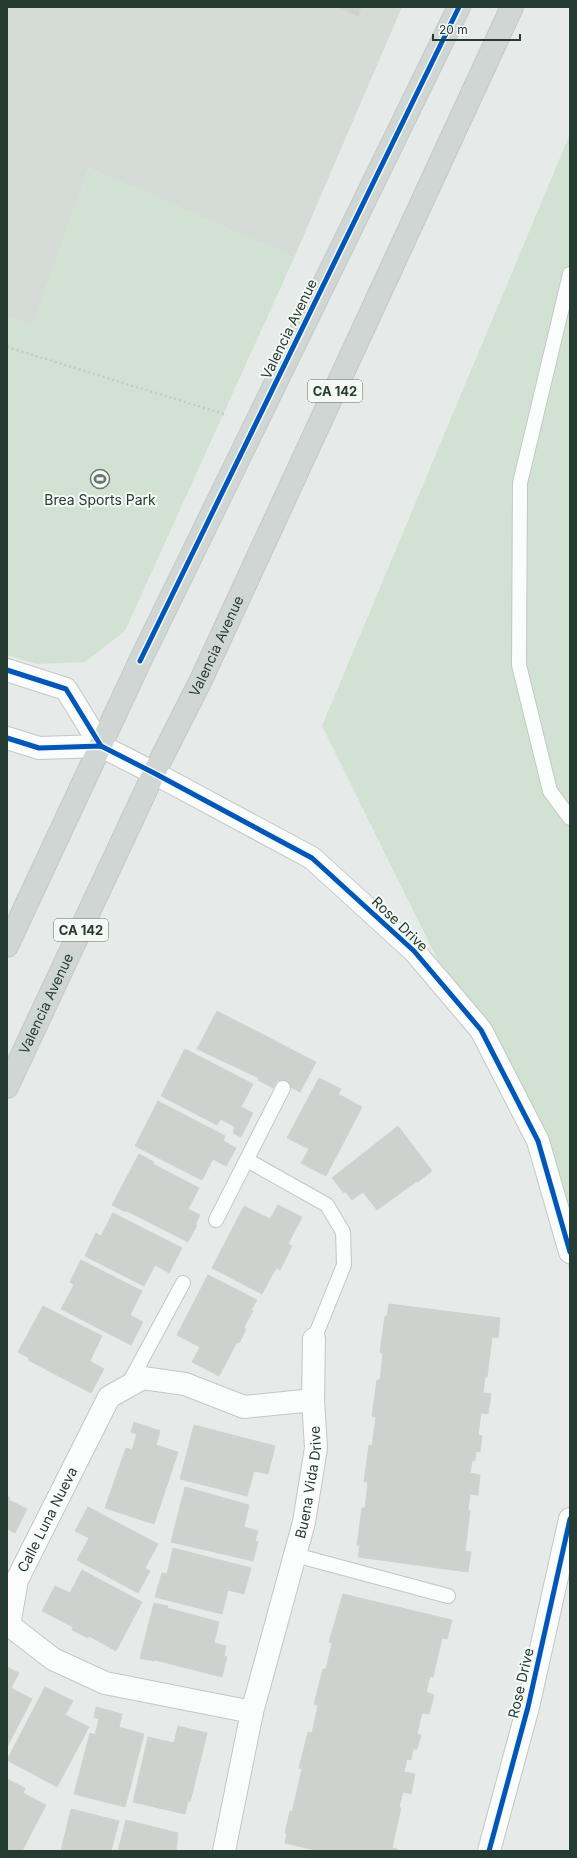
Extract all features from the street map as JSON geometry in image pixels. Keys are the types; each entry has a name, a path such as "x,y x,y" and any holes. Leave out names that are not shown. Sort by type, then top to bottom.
{"main road":[{"name":"Valencia Avenue","path":"7,946 140,661 459,7"},
{"name":"Valencia Avenue","path":"7,1087 154,773 205,672 512,7"}],"street":[{"path":"7,670 66,689 101,746 39,748 7,738"},
{"name":"Rose Drive","path":"101,746 312,858 414,951 481,1030 538,1141 570,1252"},
{"name":"Buena Vida Drive","path":"224,1851 252,1712 304,1522 316,1448 313,1400 314,1340"},
{"name":"Calle Luna Nueva","path":"252,1712 105,1682 53,1659 8,1625 17,1580 109,1397 143,1378 186,1384 244,1406 313,1400"},
{"name":"Rose Drive","path":"489,1851 528,1707 570,1519"}],"lane":[{"path":"570,274 520,483 519,665 550,791 570,818"},
{"path":"216,1220 283,1088"},
{"name":"Buena Vida Drive","path":"247,1160 327,1205 343,1232 344,1265 314,1340"},
{"path":"127,1387 183,1283"},
{"path":"295,1555 448,1596"}],"path":[{"path":"7,347 227,415"}],"shaded area":[{"path":"7,7 402,7 294,258 89,168 33,326 7,317"}],"green space":[{"path":"570,134 570,1275 552,1191 322,726"},
{"name":"Brea Sports Park","path":"89,168 294,258 125,631 85,662 37,664 7,655 7,317 33,326"}],"building":[{"path":"339,7 361,7 358,16"},
{"path":"217,1011 316,1062 300,1092 278,1080 273,1088 258,1080 259,1078 197,1049"},
{"path":"185,1049 253,1084 241,1107 253,1113 241,1137 233,1133 235,1127 221,1119 217,1125 161,1096"},
{"path":"319,1078 341,1089 338,1094 362,1107 326,1176 301,1163 309,1149 287,1138"},
{"path":"158,1101 225,1136 223,1141 236,1148 226,1166 213,1159 202,1180 135,1146"},
{"path":"398,1126 432,1171 377,1210 363,1192 352,1200 345,1191 344,1193 332,1178"},
{"path":"139,1154 154,1162 153,1164 199,1188 188,1209 200,1215 195,1225 197,1225 188,1242 112,1205"},
{"path":"278,1205 302,1217 288,1244 292,1246 280,1270 276,1268 262,1294 212,1268 244,1206 270,1219"},
{"path":"113,1213 182,1248 169,1273 155,1265 144,1286 85,1256 96,1233 101,1236"},
{"path":"81,1260 142,1291 130,1315 143,1322 131,1345 61,1309 74,1285 70,1282"},
{"path":"208,1275 257,1300 251,1310 253,1311 244,1327 246,1329 239,1343 237,1342 219,1376 192,1362 200,1347 177,1335"},
{"path":"389,1304 500,1318 498,1338 492,1337 487,1377 485,1377 483,1393 491,1394 488,1414 481,1413 478,1435 482,1436 480,1452 476,1451 475,1461 472,1461 470,1473 480,1475 478,1495 470,1494 468,1511 470,1511 465,1551 471,1552 468,1572 358,1557 360,1546 357,1545 362,1508 365,1508 368,1482 364,1482 369,1445 372,1446 376,1417 372,1416 377,1380 380,1380 383,1353 380,1352 385,1316 387,1316"},
{"path":"43,1306 102,1336 90,1361 104,1369 91,1393 28,1360 29,1358 18,1352"},
{"path":"134,1422 160,1431 156,1445 178,1452 154,1524 105,1508 126,1448 132,1450 137,1434 131,1432"},
{"path":"194,1425 275,1446 268,1474 254,1471 247,1496 180,1479"},
{"path":"185,1487 249,1505 244,1527 258,1531 255,1541 258,1542 253,1561 171,1542"},
{"path":"7,1496 10,1498 9,1500 27,1509 15,1533 7,1529"},
{"path":"88,1507 158,1544 145,1568 150,1571 138,1593 77,1560 89,1538 75,1531"},
{"path":"173,1548 251,1568 244,1594 228,1590 222,1614 155,1597 162,1573 167,1574"},
{"path":"82,1570 142,1602 116,1651 89,1636 88,1638 72,1630 73,1627 42,1611 55,1586 70,1593"},
{"path":"343,1594 452,1620 447,1639 442,1638 433,1677 430,1676 426,1692 434,1695 429,1714 422,1713 417,1734 421,1735 417,1749 413,1749 411,1760 407,1759 404,1772 415,1774 411,1794 403,1792 399,1807 401,1808 392,1848 397,1849 397,1851 319,1851 285,1843 287,1834 285,1833 290,1811 292,1812 302,1769 299,1768 308,1732 312,1733 318,1706 314,1704 323,1669 326,1669 332,1643 329,1642"},
{"path":"154,1603 219,1622 214,1643 226,1646 224,1656 227,1657 222,1677 155,1660 140,1658"},
{"path":"7,1667 19,1673 11,1688 32,1699 7,1747"},
{"path":"45,1687 73,1701 65,1715 89,1727 57,1787 7,1760"},
{"path":"96,1707 122,1714 119,1727 144,1734 125,1807 74,1794 90,1733 95,1735 99,1719 94,1717"},
{"path":"178,1726 207,1733 190,1802 188,1801 185,1814 133,1802 148,1737 174,1743"},
{"path":"7,1779 25,1788 23,1793 46,1805 22,1851 7,1851"},
{"path":"71,1809 119,1821 111,1851 61,1851"},
{"path":"126,1820 178,1833 176,1851 118,1851"}],"cycle path":[{"path":"140,661 459,7"},
{"path":"7,670 66,689 101,746"},
{"path":"7,738 39,748 101,746 154,773 312,858 414,951 481,1030 538,1141 570,1252"},
{"path":"489,1851 528,1707 570,1519"}],"place":[{"name":"Brea Sports Park","path":"100,479"}]}
